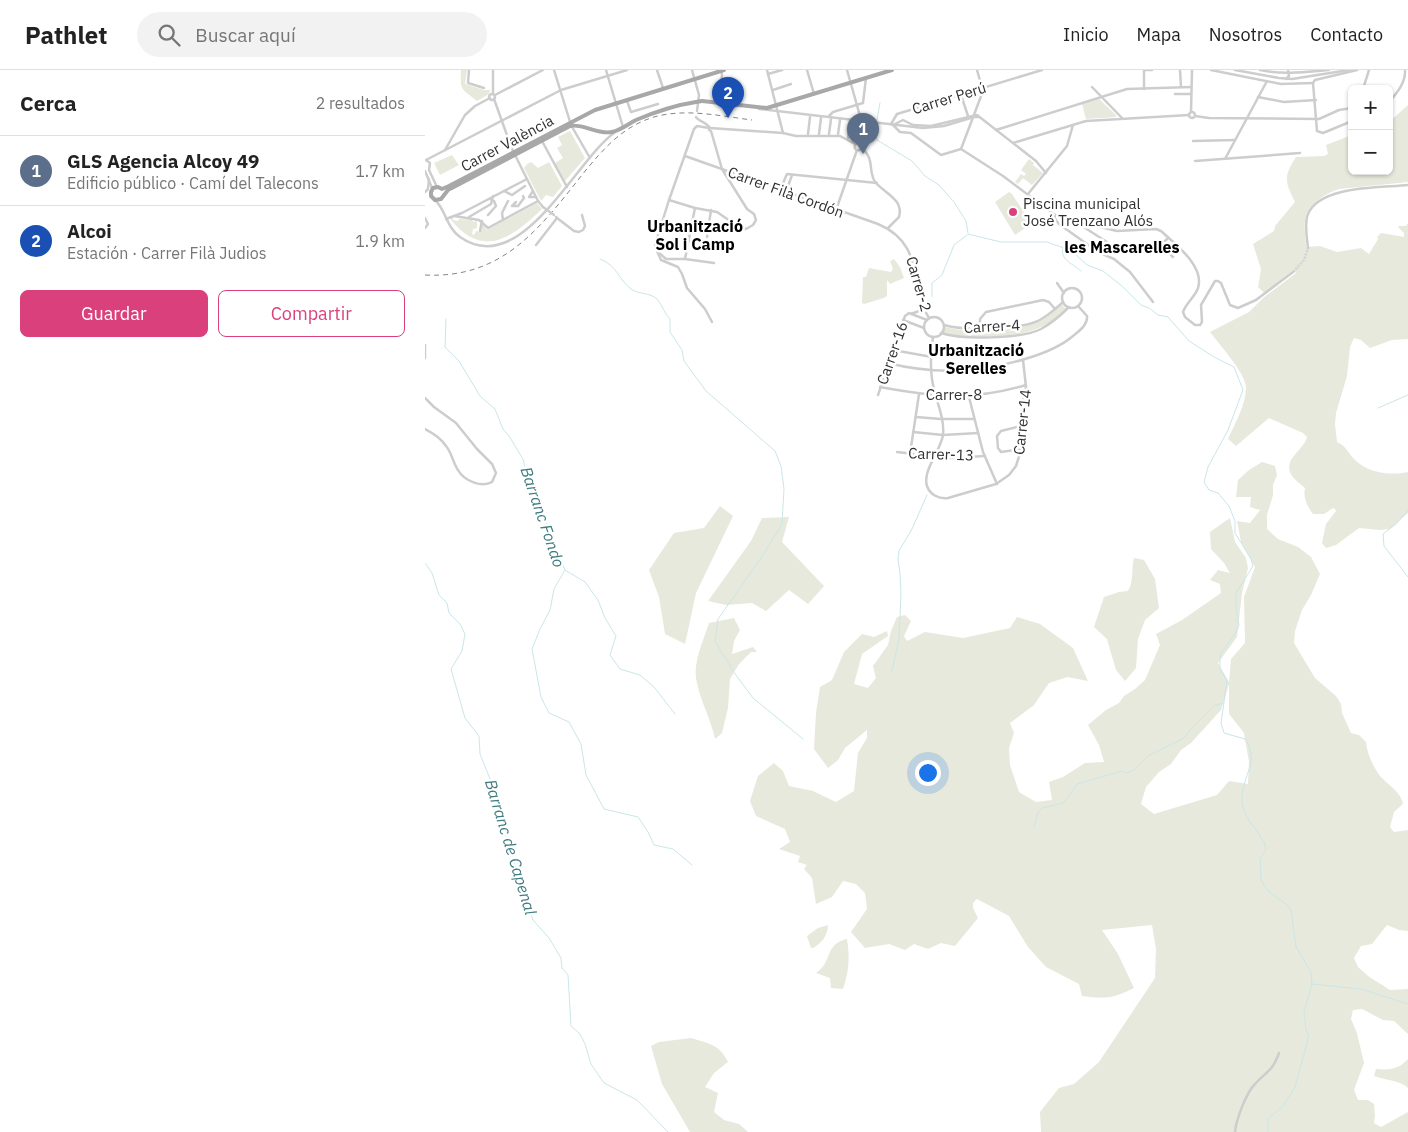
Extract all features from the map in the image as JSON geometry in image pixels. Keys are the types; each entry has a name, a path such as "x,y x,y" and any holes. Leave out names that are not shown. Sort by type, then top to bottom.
{"main road":[{"name":"Carrer València","path":"435,188 449,186 542,141 595,110 722,70"},
{"path":"571,124 601,132 612,132 665,110 702,101 766,108 889,70"},
{"path":"582,127 580,121 583,116"},
{"name":"Carrer València","path":"426,199 432,197 441,199 448,190 571,124"},
{"path":"432,197 435,188 444,194"}],"street":[{"path":"469,70 468,83 484,88"},
{"path":"493,70 494,96 506,134 538,201 575,232 583,230 585,226 582,215"},
{"path":"444,151 465,115 475,106 490,98 490,95 494,96 543,70"},
{"path":"554,70 571,124 590,158"},
{"path":"432,197 441,206 446,220 456,233 473,244 484,246 498,245 510,240 534,223 604,141 621,128 606,70"},
{"path":"435,188 429,168 433,158 439,154 561,90 627,70"},
{"path":"657,70 663,88"},
{"path":"692,70 699,95 697,110"},
{"path":"719,103 722,70"},
{"path":"767,70 783,133"},
{"path":"768,74 782,70"},
{"path":"807,70 814,94"},
{"path":"847,70 862,120"},
{"path":"961,149 983,88 977,70"},
{"path":"1021,70 1023,76"},
{"name":"Carrer Perú","path":"892,124 897,114 1042,70"},
{"path":"1144,89 1144,70 1152,70"},
{"path":"1180,70 1181,87"},
{"path":"1192,70 1191,118 1195,116 1199,118 1317,119 1339,110 1348,109"},
{"path":"1211,70 1285,84 1313,82 1357,70"},
{"path":"1238,75 1237,70 1292,79 1349,70"},
{"path":"1260,70 1273,73 1329,70"},
{"path":"1364,85 1369,70"},
{"path":"1393,96 1401,85 1406,73 1405,70"},
{"path":"1312,71 1313,77"},
{"path":"1286,79 1289,73"},
{"path":"1289,73 1292,79"},
{"path":"829,134 830,118 833,112 863,103 866,78"},
{"path":"1225,159 1267,81"},
{"path":"1313,82 1317,131 1323,133 1348,123"},
{"path":"773,90 791,84"},
{"path":"1092,87 1122,118"},
{"path":"996,130 1127,89 1191,87"},
{"path":"1175,94 1191,94"},
{"path":"961,95 968,116"},
{"path":"1258,97 1289,102 1315,100"},
{"path":"627,99 631,112 658,104"},
{"path":"743,106 779,112 892,124 902,132 911,133 941,155 961,149 1003,176 1055,215 1122,231 1157,229 1195,265 1198,276 1197,290 1183,312 1185,317 1196,326 1202,322 1201,303 1216,281 1221,283 1230,305 1238,308 1256,300 1293,272"},
{"path":"1013,143 1086,121 1190,114"},
{"path":"892,124 905,120 913,125 931,126 968,116 979,117 1036,161 1046,172"},
{"path":"898,128 937,128 974,116"},
{"path":"669,200 717,212 733,223 747,229 753,225 755,220 754,214 747,209 722,169 710,129 705,122 698,120 696,117"},
{"path":"808,134 811,117"},
{"path":"819,134 821,118"},
{"path":"838,134 840,120"},
{"path":"898,128 900,121"},
{"path":"848,138 850,122"},
{"path":"907,122 910,127"},
{"path":"1028,194 1067,146 1073,125"},
{"path":"713,322 687,288 678,267 661,260 655,245 694,129 697,126 710,129 783,133 796,136 840,136 855,144 859,144 870,157 877,184 893,197 900,209 898,219 888,228"},
{"path":"906,132 910,127"},
{"path":"450,140 454,146"},
{"path":"1193,141 1235,140"},
{"path":"542,141 567,186"},
{"path":"855,144 854,148 857,150"},
{"path":"836,210 857,150 861,148"},
{"path":"1195,161 1300,153"},
{"path":"425,160 439,154"},
{"name":"Carrer Filà Cordón","path":"685,156 888,228"},
{"path":"425,160 431,164"},
{"path":"429,168 425,170 435,188"},
{"path":"781,190 788,174 877,184"},
{"path":"786,192 792,174"},
{"path":"446,220 527,179"},
{"path":"425,180 435,188"},
{"path":"1308,248 1308,214 1315,205 1328,196 1339,191 1408,185"},
{"path":"504,191 512,195 525,186"},
{"path":"425,192 435,188"},
{"path":"533,191 529,197 536,197"},
{"path":"488,215 496,206 491,198"},
{"path":"466,218 491,204 491,198"},
{"path":"517,206 524,198"},
{"path":"503,220 502,213 508,201"},
{"path":"454,216 482,221 489,228 538,201"},
{"path":"515,202 520,211"},
{"path":"685,259 695,208"},
{"path":"707,237 711,210"},
{"path":"462,213 466,218"},
{"path":"1055,215 1059,224 1096,251 1112,257 1130,272 1153,302"},
{"path":"536,245 555,217"},
{"path":"425,218 428,224 425,228"},
{"path":"480,231 482,221"},
{"path":"1074,221 1110,244 1128,247 1161,245 1168,238"},
{"name":"Carrer-2","path":"888,228 898,236 909,250 928,319"},
{"path":"655,245 658,252 666,259 685,259 714,263"},
{"path":"1161,245 1173,257"},
{"path":"1057,283 1064,292 1063,302 1069,307 1074,308 1078,306 1081,300 1079,292 1072,289 1064,292"},
{"path":"980,328 980,319 987,312 1043,300 1049,302 1055,309"},
{"name":"Carrer-4","path":"943,325 980,328 1027,325 1042,319 1063,302"},
{"name":"Carrer-16","path":"877,395 903,320 906,315 920,311 923,305"},
{"path":"889,363 931,371 963,372 985,370 1023,360 1061,345 1084,326 1087,316 1078,306"},
{"name":"Carrer-4","path":"941,334 968,337 1024,334 1040,330 1069,307"},
{"path":"903,320 924,328 927,334 933,337 941,334 943,325 938,318 928,319 910,314"},
{"path":"924,328 928,319"},
{"name":"Carrer-14","path":"933,337 931,371 943,435 926,480 927,487 936,497 948,498 997,484 1012,472 1019,459 1021,449 1022,406 1026,384 1023,360"},
{"path":"425,344 425,358"},
{"path":"893,350 932,357"},
{"name":"Carrer-8","path":"880,387 919,394 969,397 1004,391 1026,384"},
{"path":"910,454 919,394"},
{"path":"969,397 985,456 997,484"},
{"path":"425,398 433,407 456,423 492,464 496,473 493,482 480,484 462,475 446,446 437,436 425,429"},
{"path":"916,416 941,419 975,419"},
{"path":"1021,449 1000,452 997,436 1001,430 1022,426"},
{"path":"913,432 943,435 978,433"},
{"name":"Carrer-13","path":"897,452 935,457 985,456"},
{"path":"1235,1132 1238,1118 1251,1088 1275,1066 1279,1053"}],"shaded area":[{"path":"461,70 467,70 465,84 490,90 489,94 477,101 468,94 461,86"},
{"path":"1099,99 1116,117 1086,119 1082,104"},
{"path":"1408,105 1408,182 1339,189 1329,193 1315,203 1308,211 1305,227 1306,247 1320,246 1337,252 1361,248 1369,254 1381,233 1404,237 1404,233 1398,227 1406,226 1408,223 1408,339 1392,340 1370,348 1361,340 1354,338 1350,347 1347,376 1336,413 1335,424 1337,442 1358,463 1379,472 1394,474 1408,472 1408,513 1390,529 1359,528 1336,545 1326,548 1322,543 1326,524 1336,511 1333,508 1324,514 1313,514 1306,502 1305,488 1294,478 1289,469 1292,459 1307,437 1303,433 1269,418 1236,446 1228,439 1246,394 1245,381 1237,367 1210,332 1249,312 1263,298 1296,273 1293,270 1264,293 1258,287 1261,269 1253,244 1274,231 1275,226 1295,202 1287,184 1287,175 1296,157 1324,156 1328,154 1326,145 1348,137 1348,175 1393,175 1393,118"},
{"path":"570,131 585,158 565,181 555,163 563,158 557,148 562,145 558,137"},
{"path":"452,155 459,165 440,175 434,163"},
{"path":"1029,159 1043,173 1032,185 1023,178 1018,184 1015,182 1021,174 1024,176 1026,174 1021,170"},
{"path":"531,162 538,168 549,162 562,186 553,197 546,195 541,201 524,168"},
{"name":"Piscina municipal José Trenzano Alós","path":"1009,192 1031,223 1015,235 995,202"},
{"path":"537,203 542,209 520,228 508,236 497,240 475,239 463,232 451,220 453,218 453,220 458,221 459,219 477,221 477,228 473,229 472,234 474,235 476,231 481,232 482,224 487,230"},
{"path":"894,259 900,267 904,278 890,284 887,280 887,296 864,304 862,303 863,277 866,277 869,268 891,272 893,269 890,261"},
{"path":"1061,304 1066,309 1054,319 1041,327 1019,334 966,336 943,333 945,327 978,330 1028,326 1044,319"},
{"path":"1262,462 1275,466 1277,475 1267,515 1267,529 1278,539 1298,547 1311,557 1320,574 1302,610 1295,631 1294,643 1315,678 1336,696 1341,704 1342,713 1351,733 1359,735 1366,742 1375,768 1380,776 1397,792 1403,804 1394,812 1390,827 1394,832 1408,830 1408,931 1399,930 1387,925 1372,944 1361,946 1354,958 1358,967 1368,976 1390,990 1408,989 1408,1034 1394,1021 1383,1020 1362,1009 1353,1010 1351,1019 1357,1033 1364,1063 1354,1090 1358,1100 1368,1100 1374,1104 1374,1123 1381,1127 1408,1112 1408,1132 1041,1132 1040,1112 1059,1088 1074,1084 1099,1062 1155,978 1156,949 1152,925 1102,930 1118,954 1134,988 1109,997 1097,998 1082,996 1079,984 1046,967 1028,947 1009,916 977,899 973,903 973,908 978,918 955,946 941,943 928,949 914,944 905,950 889,944 865,948 851,932 867,909 865,893 856,884 843,881 832,897 816,904 812,878 804,869 807,865 798,862 800,856 779,849 790,842 785,829 756,816 750,801 758,776 774,763 783,771 789,786 813,791 836,802 854,791 858,753 867,738 867,730 845,748 838,760 828,768 814,749 820,687 832,680 844,652 862,634 874,637 887,631 888,636 862,654 854,684 868,688 876,678 873,666 888,645 897,617 905,615 911,621 904,636 907,641 925,632 963,638 1010,628 1017,617 1040,624 1073,648 1088,681 1067,677 1049,683 1034,705 1010,723 1014,733 1009,748 1010,765 1019,792 1036,802 1052,800 1049,782 1063,777 1085,763 1104,762 1099,745 1088,725 1106,710 1119,703 1124,696 1145,680 1160,645 1156,634 1182,620 1221,593 1220,584 1210,580 1218,570 1230,573 1224,563 1211,549 1210,532 1230,518 1235,542 1246,558 1248,568 1242,593 1237,637 1218,663 1229,682 1231,659 1245,643 1244,597 1255,567 1241,542 1237,521 1250,523 1260,510 1250,507 1251,497 1236,497 1238,480","holes":["1229,684 1229,714 1244,733 1249,762 1248,784 1229,781 1217,795 1154,814 1141,804 1146,787 1159,772 1171,764 1181,750 1191,743 1221,710"]},
{"path":"720,506 733,516 696,593 685,644 665,634 659,597 649,570 674,533 704,528"},
{"path":"789,517 782,542 824,586 808,604 789,590 766,611 752,603 726,605 708,601 751,541 762,518"},
{"path":"1134,558 1144,560 1155,579 1159,608 1145,620 1138,639 1136,668 1125,681 1116,670 1107,639 1094,627 1104,597 1128,591 1131,583"},
{"path":"734,618 740,630 734,641 732,654 753,647 757,652 751,652 739,664 730,679 728,708 722,733 715,739 697,683 697,661 709,623"},
{"path":"828,925 827,932 822,941 811,948 807,936 818,928"},
{"path":"847,939 847,977 843,989 831,988 830,978 816,973 825,964 835,945"},
{"path":"691,1038 709,1043 725,1056 728,1062 714,1073 705,1087 718,1093 714,1112 724,1120 739,1124 748,1132 690,1132 662,1084 651,1046 659,1042"},
{"path":"1408,1059 1408,1088 1405,1085 1374,1076 1376,1069 1393,1068 1401,1065"}],"waterway":[{"path":"880,103 875,130 877,140 912,161 925,176 939,185 954,202 966,221 968,233"},
{"path":"968,234 1001,242 1047,242 1072,251 1087,265 1103,271 1141,305 1158,315 1168,317 1189,341 1234,367 1243,390 1228,430 1208,467 1204,482 1209,490 1218,493 1229,506 1235,521 1235,533 1251,559 1253,566 1236,593 1239,625 1220,655 1220,668 1227,681 1221,723 1224,733 1245,739 1249,747 1251,761 1242,797 1245,813 1264,842 1266,849 1260,859 1261,880 1268,891 1291,910 1296,947 1311,972 1312,984 1304,1012 1306,1030 1309,1036 1295,1087 1283,1106 1268,1119 1268,1132"},
{"path":"932,297 932,283 942,275 954,245 967,235"},
{"path":"1064,244 1064,257 1081,271"},
{"path":"600,259 614,268 631,289 651,295 657,299 670,319 670,332 682,350 684,361 706,391 775,451 781,466 784,489 782,524 761,558 718,619 715,641 733,671 753,698 803,739"},
{"name":"Barranc Fondo","path":"446,319 445,347 459,361 480,396 495,409 503,429 523,459 531,491 565,570 554,589 550,610 532,649 541,697 549,713 569,722 581,744 586,775 604,809 638,817 654,845 673,849 692,865"},
{"path":"1378,408 1408,395"},
{"path":"892,671 899,639 901,595 899,551 912,529 927,495"},
{"path":"1408,510 1396,524 1383,534 1384,546 1408,577"},
{"name":"Barranc de Capenal","path":"425,563 432,573 439,595 447,603 449,613 460,624 465,634 462,651 451,669 465,718 479,736 480,754 498,799 506,837 533,920 549,938 561,958 562,968 568,975 571,1026 580,1034 591,1064 604,1083 637,1100 668,1132"},
{"path":"565,570 585,582 598,600 605,618 616,636 610,655 620,669 640,675 654,687 675,714"},
{"path":"1034,826 1038,813 1042,808 1063,803 1077,784 1122,771 1127,773 1134,770 1148,756 1184,738 1214,706 1223,703"},
{"path":"1312,984 1361,989 1408,1004"}],"tunnel":[{"path":"1293,272 1304,260 1308,248"}],"railway":[{"path":"425,275 453,274 478,268 499,258 519,245 554,210 608,145 624,132 643,121 666,114 678,113 752,120"}],"place":[{"name":"Alcoi","path":"728,118"},
{"name":"GLS Agencia Alcoy 49","path":"863,154"},
{"name":"Piscina municipal José Trenzano Alós","path":"1013,212"}],"district":[{"name":"Urbanització Sol i Camp","path":"695,235"},
{"name":"les Mascarelles","path":"1122,247"},
{"name":"Urbanització Serelles","path":"976,359"}]}
